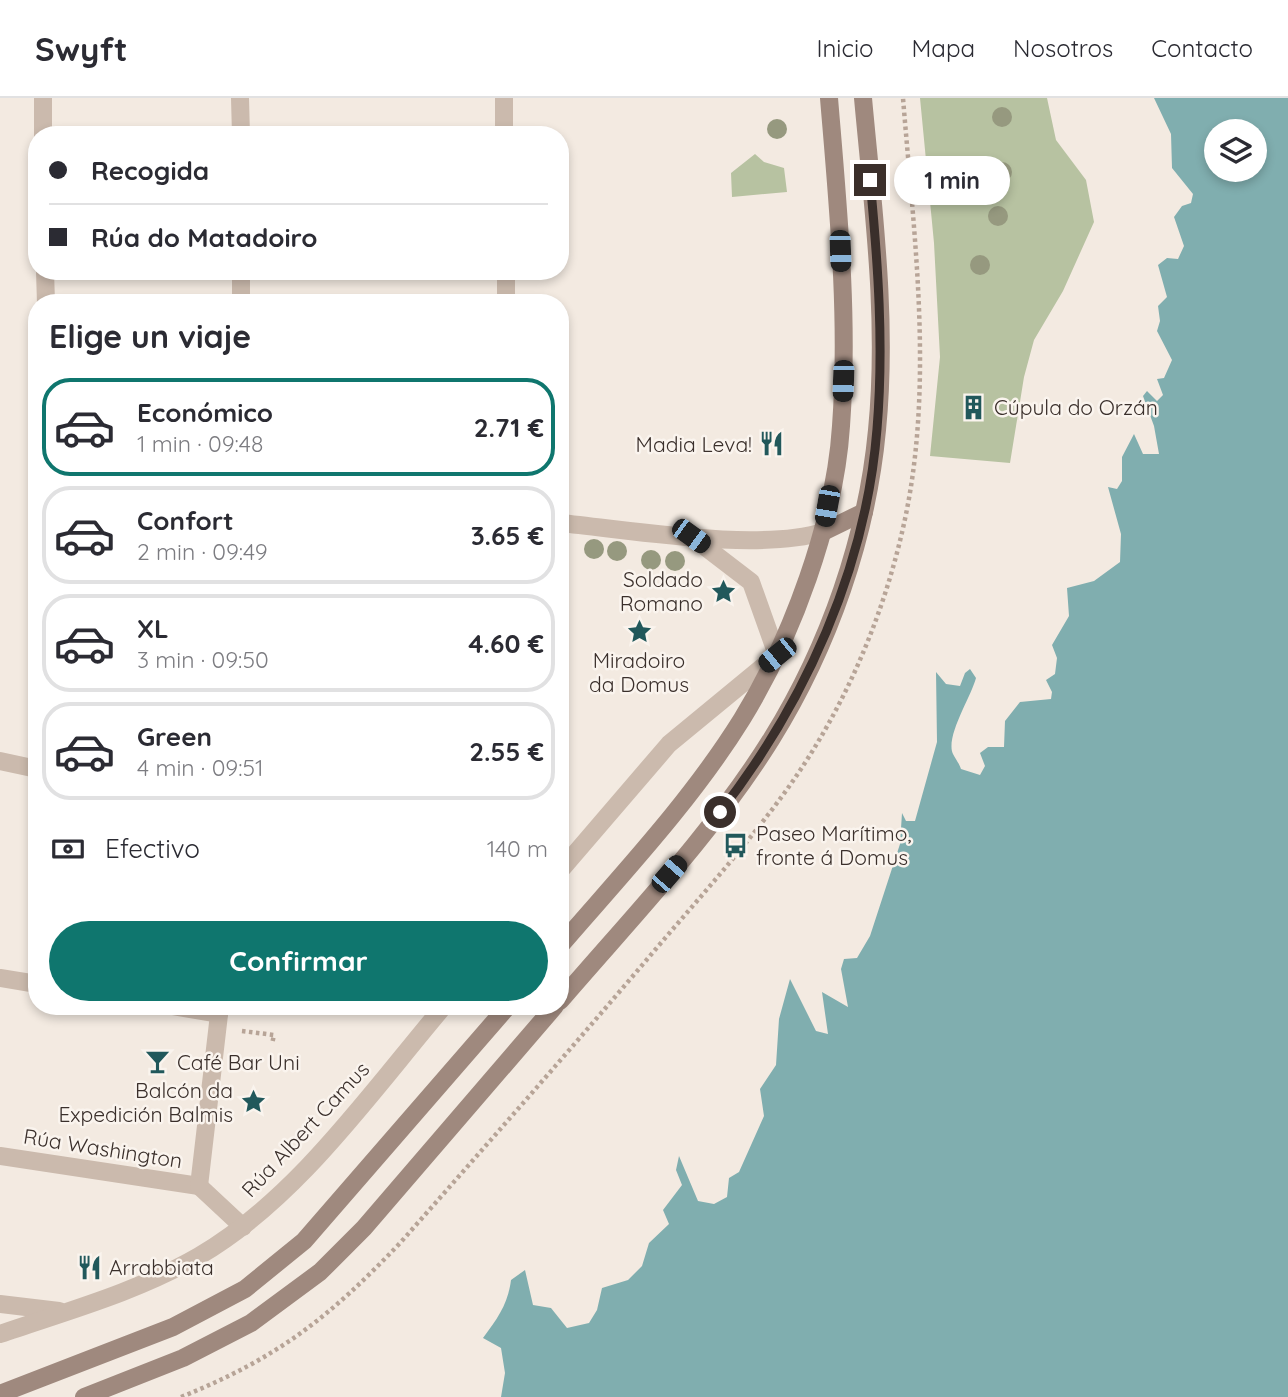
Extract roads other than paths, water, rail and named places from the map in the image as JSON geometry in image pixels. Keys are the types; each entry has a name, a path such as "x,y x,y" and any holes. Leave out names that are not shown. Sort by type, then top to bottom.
{"main road":[{"path":"569,935 707,771 743,718 777,655 823,532 841,429 844,357 839,224 829,98"},
{"path":"569,990 705,832 773,737 807,676 844,586 864,512 877,432 881,346 878,262 863,98"},
{"path":"823,532 864,512"},
{"path":"0,1394 173,1327 245,1289 303,1241 500,1015"},
{"path":"85,1397 183,1359 251,1323 320,1272 363,1228 547,1015"}],"street":[{"path":"43,98 43,126"},
{"path":"240,98 241,126"},
{"path":"504,98 504,126"},
{"path":"569,524 691,536 794,540 823,532"},
{"path":"569,861 669,744 777,655 751,582 691,536"},
{"path":"0,761 28,767"},
{"path":"0,978 28,983"},
{"path":"219,1015 199,1186 243,1227"},
{"name":"Rúa Albert Camus","path":"0,1334 147,1282 198,1257 243,1227 306,1168 436,1015"},
{"name":"Rúa Washington","path":"0,1156 199,1186"},
{"path":"0,1304 66,1312"}],"water":[{"path":"1154,98 1288,98 1288,1397 501,1397 505,1373 501,1348 483,1338 502,1310 511,1280 525,1270 533,1305 551,1308 567,1328 589,1323 597,1310 602,1288 628,1280 642,1266 649,1243 669,1224 663,1210 682,1185 676,1170 679,1156 698,1201 714,1204 727,1197 729,1178 739,1172 764,1116 760,1089 776,1065 779,1019 790,979 816,1031 828,1034 822,992 848,1007 841,969 844,959 857,958 870,936 900,844 902,813 906,821 915,821 937,742 936,672 946,684 960,686 965,673 970,669 976,678 955,727 951,747 961,769 980,775 985,766 980,753 988,747 1004,747 1005,721 1020,702 1051,699 1052,692 1046,680 1055,674 1057,658 1052,645 1069,616 1067,588 1094,581 1120,562 1121,534 1108,487 1117,489 1122,481 1122,457 1134,434 1143,454 1159,454 1154,426 1143,396 1147,391 1157,401 1163,395 1157,379 1164,378 1172,360 1157,331 1160,321 1158,306 1167,297 1158,265 1167,258 1178,259 1184,246 1174,217 1182,206 1191,203 1193,194 1172,168 1171,134"}],"place":[{"name":"Cúpula do Orzán","path":"974,407"},
{"name":"Madia Leva!","path":"772,444"},
{"name":"Soldado Romano","path":"723,591"},
{"name":"Miradoiro da Domus","path":"639,631"},
{"name":"Paseo Marítimo, fronte á Domus","path":"736,845"},
{"name":"Café Bar Uni","path":"157,1062"},
{"name":"Balcón da Expedición Balmis","path":"253,1102"},
{"name":"Arrabbiata","path":"89,1267"}]}
